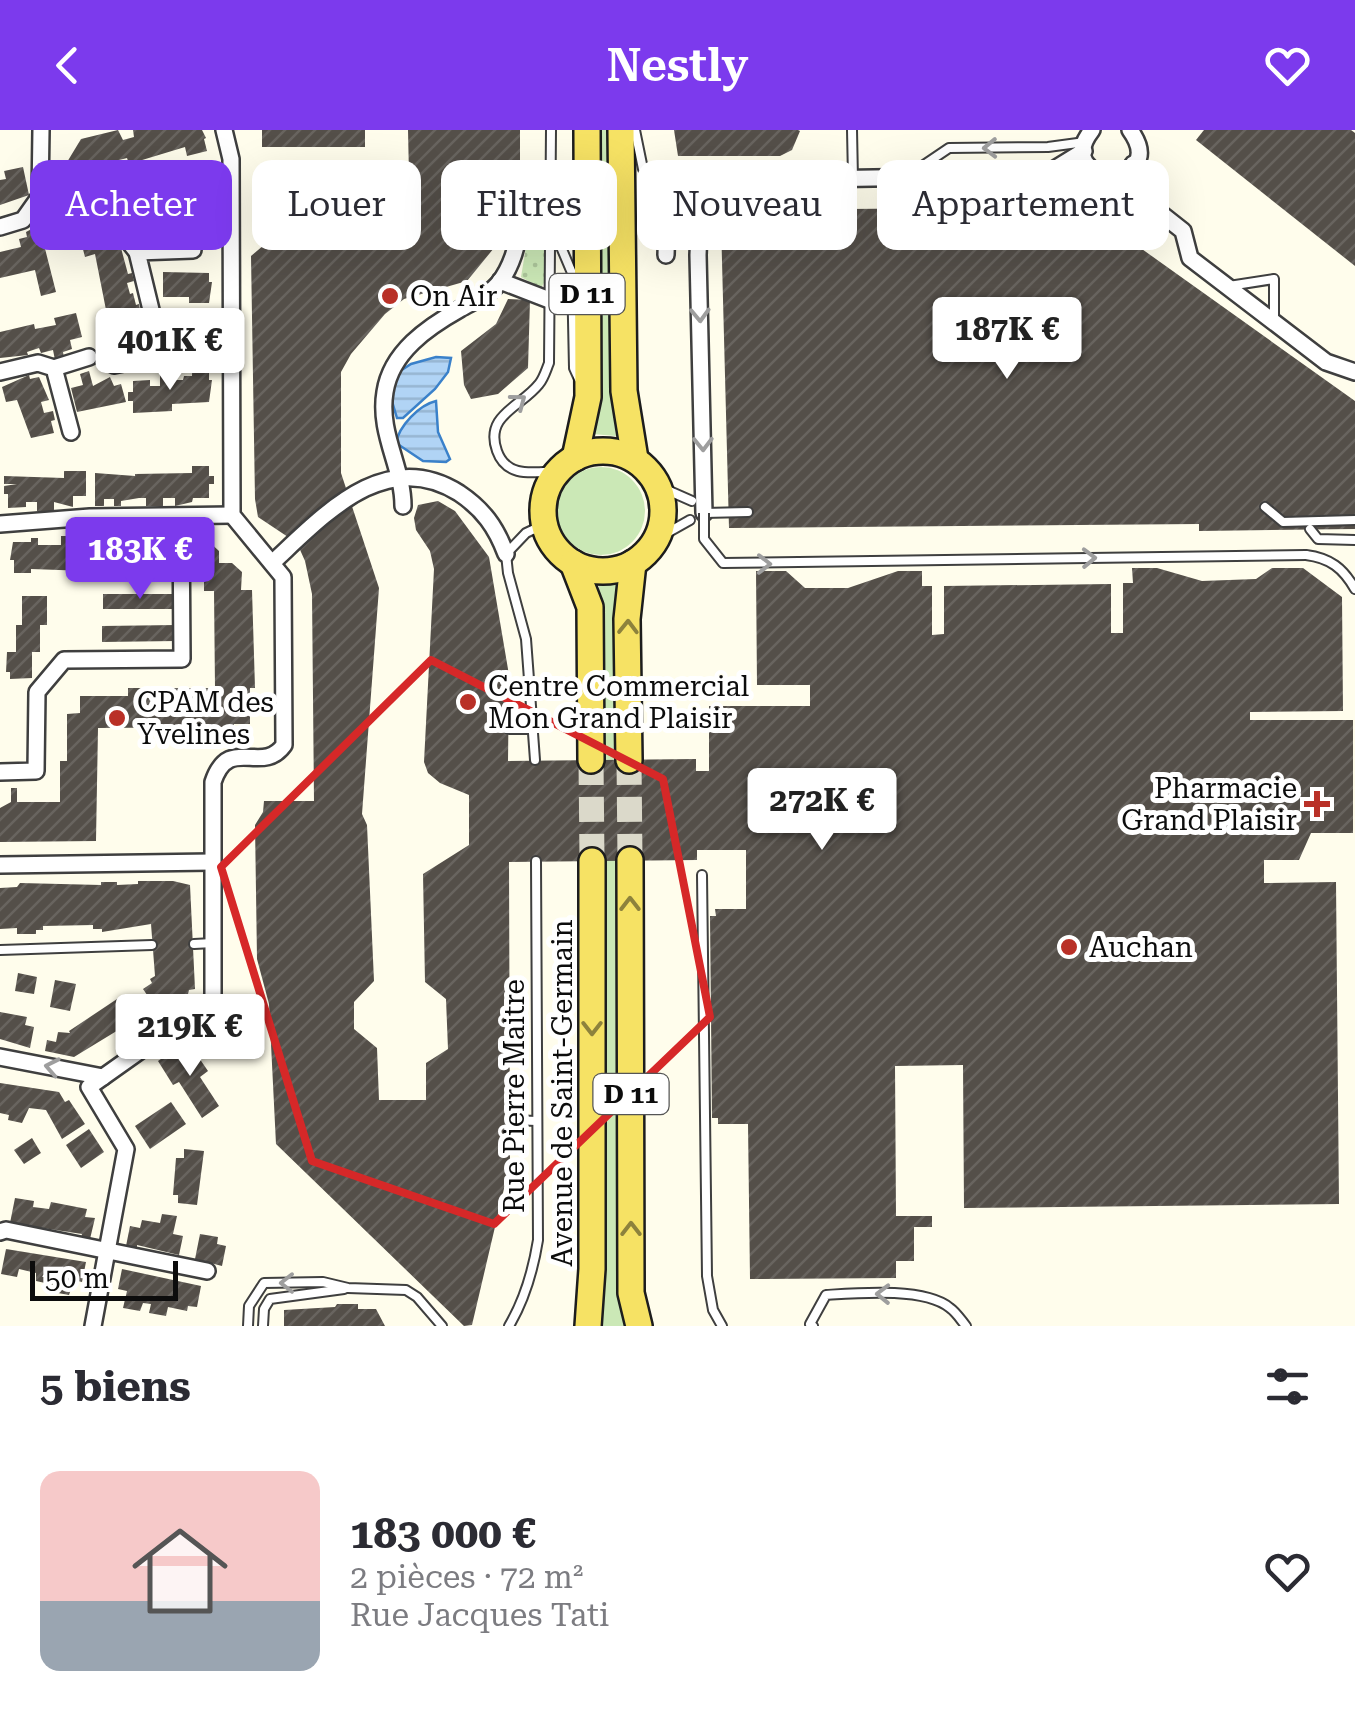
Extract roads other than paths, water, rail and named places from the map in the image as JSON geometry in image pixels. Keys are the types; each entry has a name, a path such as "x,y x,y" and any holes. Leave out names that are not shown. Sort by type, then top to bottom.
{"main road":[{"name":"D 11","path":"566,464 588,396 587,130"},
{"name":"D 11","path":"621,130 624,390 635,459"},
{"path":"601,450 635,459 658,486 664,512 658,538 633,564 600,571 573,563 555,547 545,524 544,500 566,464 601,450"},
{"path":"573,563 590,607 592,760"},
{"path":"629,760 627,619 633,564"},
{"name":"D 11","path":"630,860 631,1293 638,1326"},
{"name":"Avenue de Saint-Germain","path":"588,1326 592,1269 592,861"}],"street":[{"path":"92,1326 126,1149 88,1087 213,1000 213,782 218,766 230,758 265,757 278,753 284,745 283,577 232,515 231,158 224,130"},
{"path":"1130,130 1138,144 1134,160"},
{"path":"0,227 23,220 40,196 47,131"},
{"path":"1064,160 1087,141"},
{"path":"1169,220 1183,231 1190,258 1224,286 1326,362 1355,372"},
{"path":"162,355 137,252 193,250"},
{"path":"403,506 400,476 388,444 384,417 385,390 391,375 408,346 424,332 484,296 500,280 516,250"},
{"path":"666,250 666,255"},
{"path":"695,512 698,250"},
{"path":"500,280 552,301"},
{"path":"114,365 162,355 231,353"},
{"path":"0,372 38,363 54,368 88,358"},
{"path":"54,368 72,432"},
{"path":"272,564 320,519 362,490 400,476 414,476 449,487 478,507 498,533 506,554"},
{"path":"0,524 90,517 232,515"},
{"path":"0,772 36,771 37,692 64,660 182,659 181,517"},
{"path":"0,865 213,868"},
{"path":"0,1057 103,1077"},
{"path":"0,1232 6,1230 208,1271"}],"lane":[{"path":"551,130 551,160"},
{"path":"635,130 642,160"},
{"path":"852,130 852,160"},
{"path":"931,160 949,148 1048,147 1087,141"},
{"path":"552,250 549,363 541,382 506,410 496,424 494,445 500,461 520,473 566,464"},
{"path":"563,250 572,273 574,368 588,396"},
{"path":"1224,286 1274,279 1274,323"},
{"path":"658,486 695,512 748,512"},
{"path":"1265,507 1283,522 1355,520"},
{"path":"658,538 695,512"},
{"path":"695,512 704,538 723,564 1306,555 1322,557 1337,565 1355,589"},
{"path":"536,760 526,639 506,554 526,533 545,524"},
{"path":"1310,530 1318,540 1355,540"},
{"path":"509,729 534,729"},
{"name":"Rue Pierre Maitre","path":"509,1326 533,1271 538,1240 536,861"},
{"path":"702,874 707,1276 713,1310 722,1326"},
{"path":"0,950 152,944"},
{"path":"194,944 213,944"},
{"path":"510,1120 537,1121"},
{"path":"248,1326 248,1306 264,1283 323,1282 348,1288 406,1290 442,1326"},
{"path":"263,1326 264,1308 270,1299 322,1295 348,1288"},
{"path":"813,1326 810,1324 826,1295 852,1293 911,1294 948,1306 966,1326"}],"water":[{"path":"436,357 451,358 448,372 403,418 397,418 391,398 397,373 411,364"},
{"path":"436,401 438,432 450,459 446,462 423,461 396,443 411,417"}],"tunnel":[{"path":"591,760 592,861"},
{"path":"629,760 630,860"}],"place":[{"name":"On Air","path":"390,296"},
{"name":"Centre Commercial Mon Grand Plaisir","path":"468,702"},
{"name":"CPAM des Yvelines","path":"117,718"},
{"name":"Pharmacie Grand Plaisir","path":"1317,804"},
{"name":"Auchan","path":"1069,947"}]}
